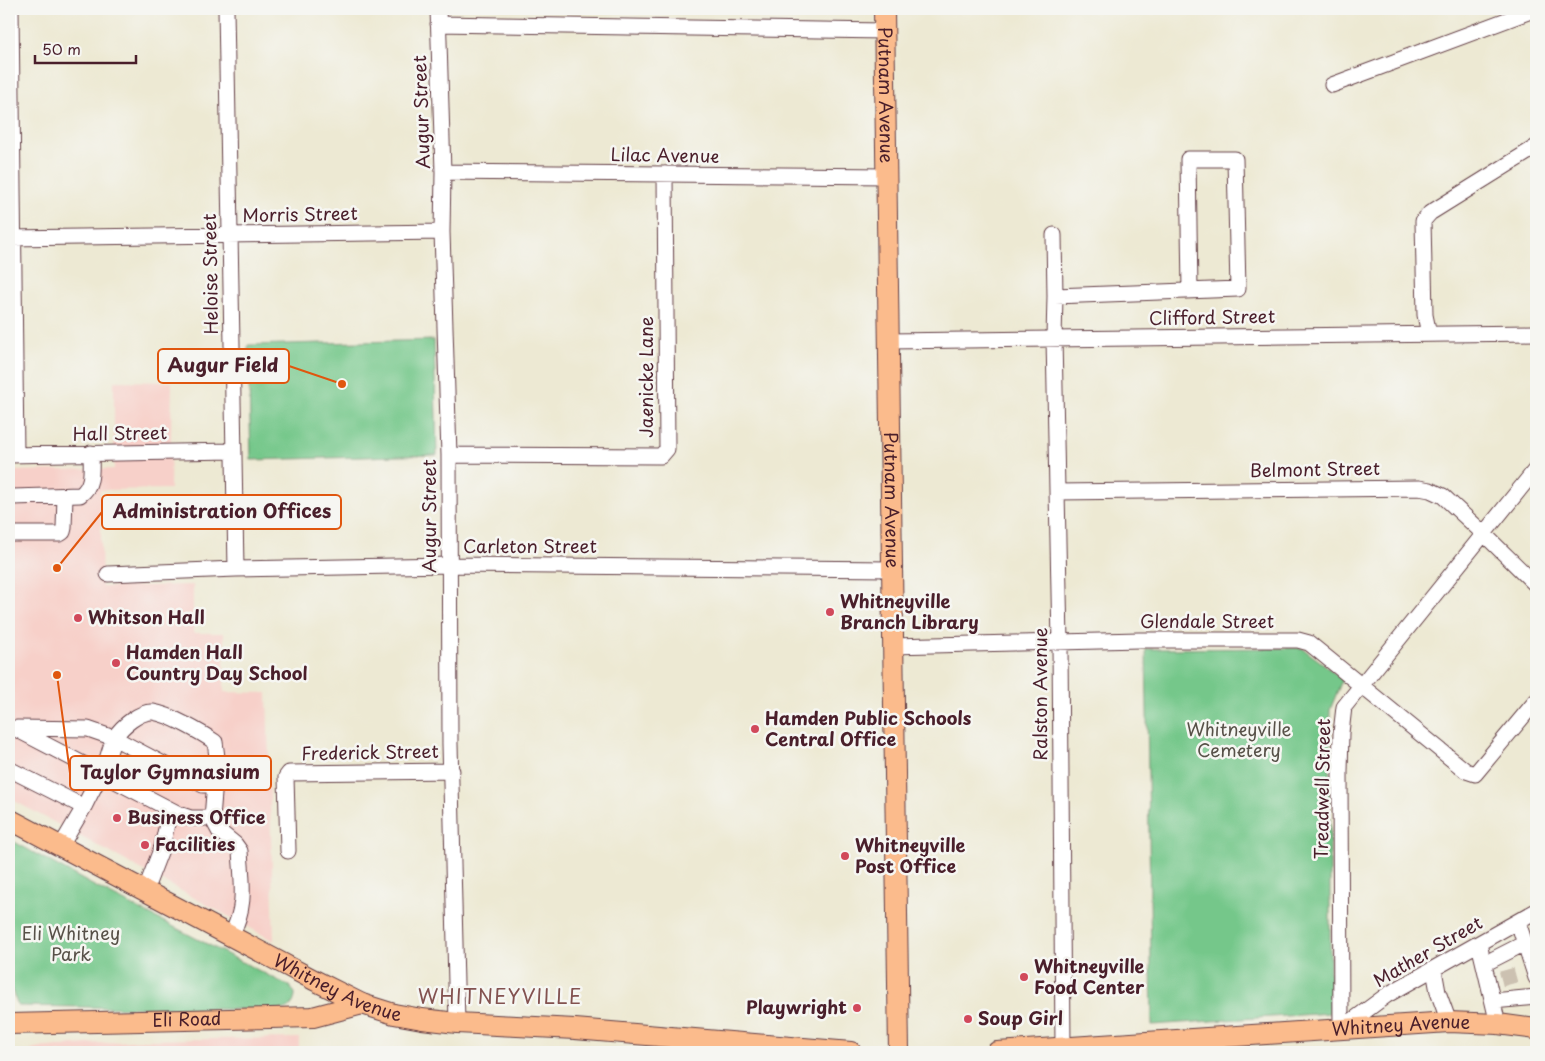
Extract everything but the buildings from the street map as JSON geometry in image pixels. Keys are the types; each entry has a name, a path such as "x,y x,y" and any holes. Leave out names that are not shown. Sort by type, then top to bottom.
{"main road":[{"name":"Putnam Avenue","path":"884,9 899,1052"},
{"name":"Whitney Avenue","path":"9,819 362,1004 408,1017 458,1023 576,1029 851,1052"},
{"name":"Eli Road","path":"9,1024 313,1017 362,1004"},
{"name":"Whitney Avenue","path":"997,1052 1449,1022 1498,1024 1536,1030"}],"street":[{"path":"11,9 13,455"},
{"name":"Heloise Street","path":"226,9 236,570"},
{"path":"1332,85 1536,9"},
{"path":"438,16 884,31"},
{"name":"Augur Street","path":"438,16 449,455 452,771 458,1023"},
{"path":"1429,334 1425,315 1423,221 1430,213 1536,147"},
{"path":"1055,296 1238,289 1235,159 1188,159 1190,290"},
{"name":"Lilac Avenue","path":"443,172 887,176"},
{"name":"Jaenicke Lane","path":"449,455 661,456 664,454 667,449 665,174"},
{"name":"Morris Street","path":"11,238 442,232"},
{"name":"Ralston Avenue","path":"1054,235 1063,1048"},
{"name":"Clifford Street","path":"889,341 1536,333"},
{"name":"Hall Street","path":"13,455 233,451"},
{"path":"9,498 80,496 86,492 90,485 91,453"},
{"name":"Treadwell Street","path":"1342,1029 1341,733 1344,707 1536,469"},
{"name":"Belmont Street","path":"1057,492 1419,488 1430,490 1443,496 1536,585"},
{"path":"9,534 60,534 64,528 65,496"},
{"name":"Carleton Street","path":"108,574 449,565 891,569"},
{"name":"Glendale Street","path":"892,646 1139,640 1298,640 1309,643 1466,771 1475,774 1536,701"},
{"path":"62,846 84,807 100,774 114,738 120,730 140,716 151,712 202,733 215,742 217,758 212,818 219,831 235,844 240,851 243,905 239,920 231,936"},
{"path":"11,727 88,729 114,738 203,785 215,785"},
{"path":"11,727 170,810 191,818 212,818"},
{"path":"9,769 84,807"},
{"name":"Frederick Street","path":"288,851 286,777 288,773 452,771"},
{"path":"145,891 162,847 170,810"},
{"name":"Mather Street","path":"1342,1029 1387,995 1536,911"},
{"path":"1518,922 1525,943 1531,974"},
{"path":"1484,964 1525,943"},
{"path":"1479,944 1484,964 1495,982 1493,1001 1498,1024"},
{"path":"1434,970 1438,992 1449,1022"},
{"path":"1493,1001 1536,997"}],"shaded area":[{"name":"Hamden Hall Country Day School","path":"114,381 172,382 170,489 100,490 102,587 193,585 193,633 224,633 224,692 267,693 274,941 9,798 9,471 114,469"},
{"path":"299,1038 299,1052 29,1052 34,1048 142,1040"}],"green space":[{"path":"434,340 437,455 251,460 248,345"},
{"name":"Whitneyville Cemetery","path":"1302,648 1342,680 1330,710 1330,1013 1152,1025 1146,649"},
{"name":"Eli Whitney Park","path":"9,839 96,887 289,986 295,993 293,1002 287,1008 281,1010 18,1006 9,983"}],"tunnel":[{"path":"1501,979 1523,973"}],"place":[{"name":"Augur Field","path":"342,384"},
{"name":"Administration Offices","path":"57,568"},
{"name":"Whitneyville Branch Library","path":"830,612"},
{"name":"Whitson Hall","path":"78,618"},
{"name":"Hamden Hall Country Day School","path":"116,663"},
{"name":"Taylor Gymnasium","path":"57,675"},
{"name":"Hamden Public Schools Central Office","path":"755,729"},
{"name":"Business Office","path":"117,818"},
{"name":"Facilities","path":"145,845"},
{"name":"Whitneyville Post Office","path":"845,856"},
{"name":"Whitneyville Food Center","path":"1024,977"},
{"name":"Playwright","path":"857,1008"},
{"name":"Soup Girl","path":"968,1019"}],"district":[{"name":"WHITNEYVILLE","path":"500,997"}]}
